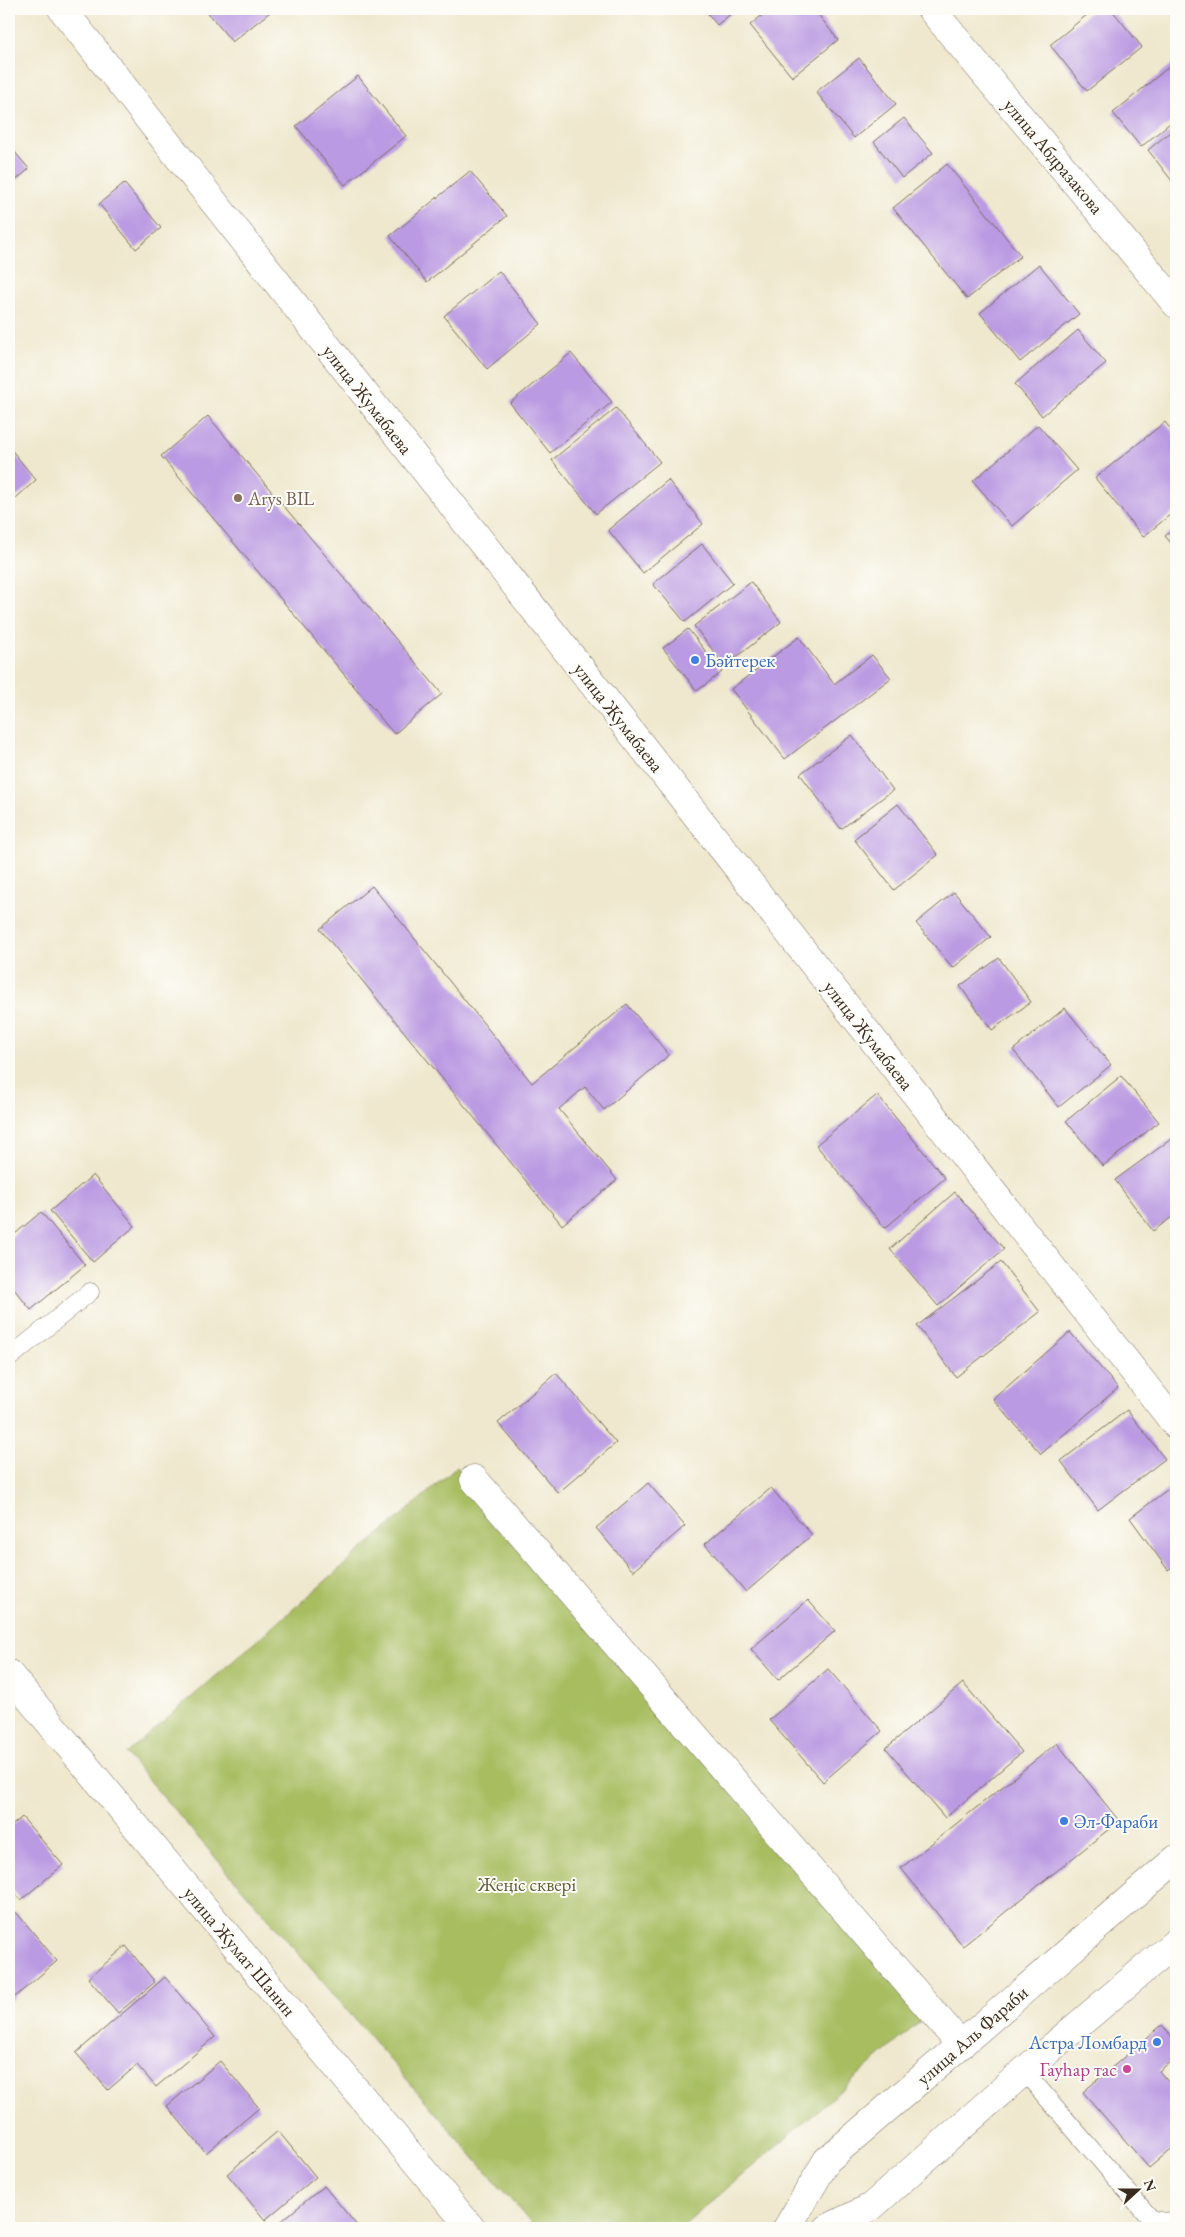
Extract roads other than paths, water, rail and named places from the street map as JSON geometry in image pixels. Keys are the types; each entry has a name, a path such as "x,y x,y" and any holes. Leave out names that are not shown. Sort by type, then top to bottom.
{"street":[{"name":"улица Жумабаева","path":"62,9 1176,1425"},
{"name":"улица Абдразакова","path":"931,9 1176,304"},
{"path":"474,1478 961,2045"},
{"name":"улица Жумат Шанин","path":"9,1674 471,2228"},
{"name":"улица Аль Фараби","path":"787,2228 827,2160 1176,1859"},
{"path":"828,2228 870,2207 1024,2071 1176,1942"}],"lane":[{"path":"9,1358 90,1292"},
{"path":"1024,2071 1151,2219 1176,2224"}],"place":[{"name":"Arys BIL","path":"238,498"},
{"name":"Бәйтерек","path":"695,660"},
{"name":"Әл-Фараби","path":"1064,1821"},
{"name":"Астра Ломбард","path":"1157,2042"},
{"name":"Гауһар тас","path":"1127,2069"}],"park label":[{"name":"Жеңіс сквері","path":"527,1884"}]}
